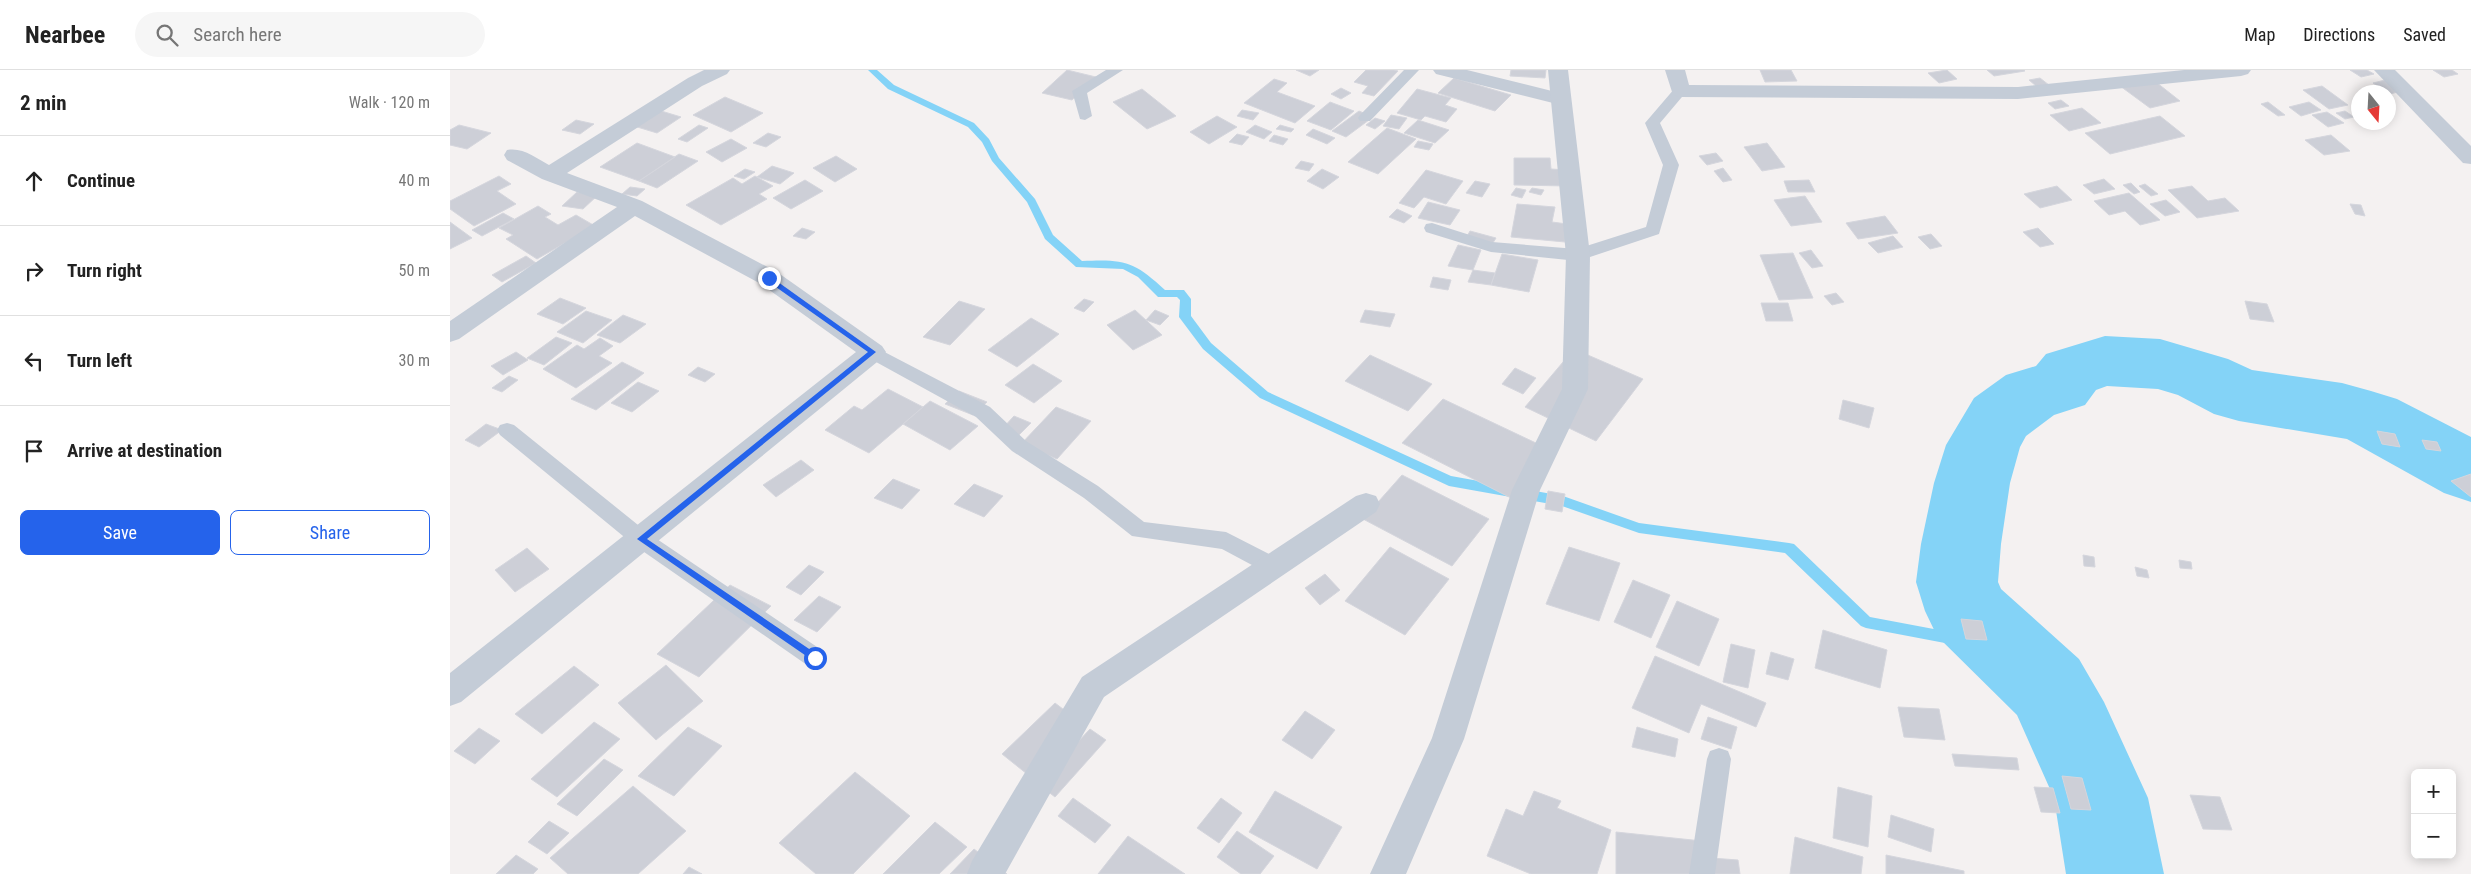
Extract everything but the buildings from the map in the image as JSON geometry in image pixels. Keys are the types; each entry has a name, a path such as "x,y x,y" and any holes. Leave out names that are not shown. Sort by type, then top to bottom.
{"street":[{"path":"550,174 696,82 720,70"},
{"path":"1443,70 1561,99"},
{"path":"1388,874 1448,739 1526,490 1575,389 1578,255 1558,70"},
{"path":"1675,70 1680,91 2018,93 2241,70"},
{"path":"2384,70 2471,158"},
{"path":"450,692 873,352 769,278 634,206 550,174 515,155"},
{"path":"450,333 634,206"},
{"path":"985,874 1093,687 1366,504"}],"lane":[{"path":"1085,116 1079,91 1116,70"},
{"path":"1365,118 1412,70"},
{"path":"1432,228 1491,247 1578,255 1653,230 1671,165 1652,123 1680,91"},
{"path":"873,352 983,412 1019,446 1091,492 1139,530 1226,541 1273,566"},
{"path":"507,430 641,539 815,658"},
{"path":"1702,874 1719,759"}],"waterway":[{"path":"872,70 891,87 971,125 986,141 995,159 1031,201 1049,237 1080,265 1108,263 1126,266 1134,269 1162,294 1180,293 1186,299 1185,317 1207,346 1264,395 1449,481 1563,501 1639,528 1789,548 1866,622 2008,649"},
{"path":"2115,874 2101,798 2072,732 2048,687 1967,611 1957,582 1961,544 1972,483 1983,445 2000,417 2031,394 2060,387 2071,372 2105,361 2160,364 2203,377 2239,395 2342,410 2371,418 2471,472"}],"route":[{"path":"769,278 873,352 641,539 815,658"}]}
